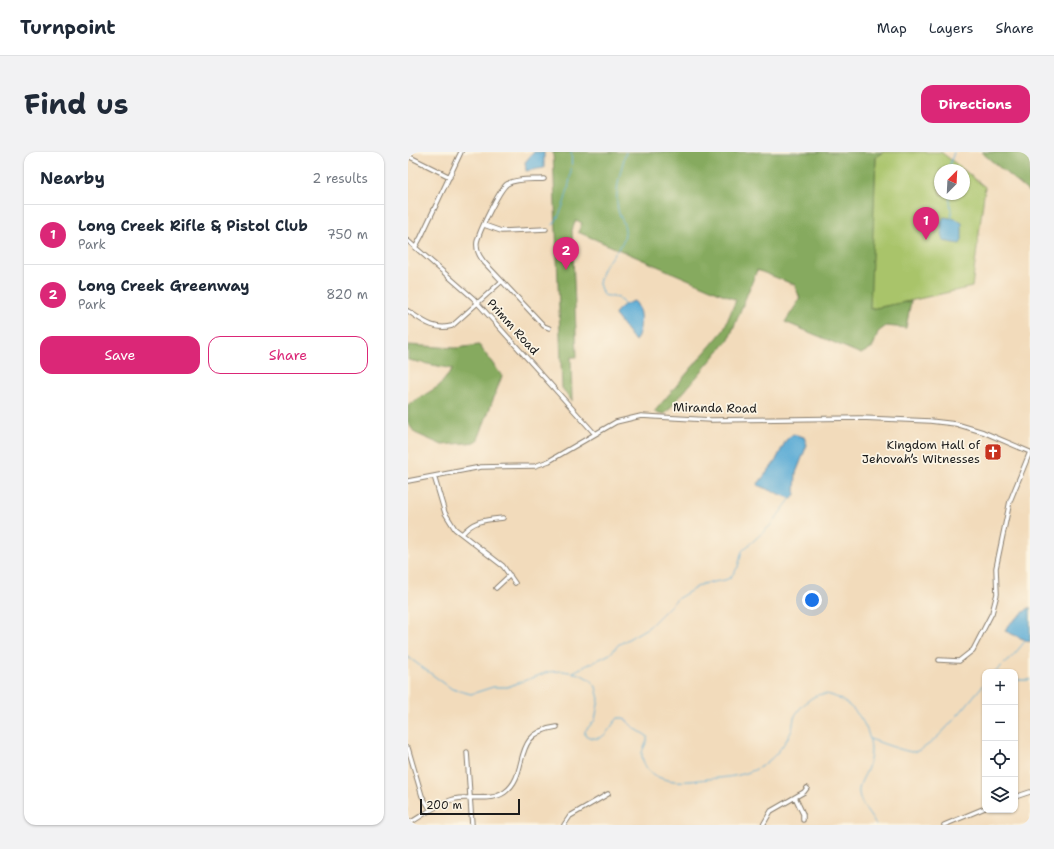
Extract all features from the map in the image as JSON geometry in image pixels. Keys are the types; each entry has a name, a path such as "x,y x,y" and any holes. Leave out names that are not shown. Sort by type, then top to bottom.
{"street":[{"path":"415,248 461,152"},
{"path":"408,156 450,177"},
{"path":"544,179 520,180 508,183 499,193 477,242 478,253 544,326 549,328"},
{"path":"484,225 497,230 546,228"},
{"name":"Primm Road","path":"408,241 454,280 478,303 595,434"},
{"path":"408,311 429,325 444,328 458,321 502,281"},
{"name":"Miranda Road","path":"408,481 481,467 535,466 548,461 622,420 641,416 703,420 861,418 914,420 963,426 990,435 1030,452"},
{"path":"940,660 958,661 973,650 992,613 997,594 996,568 1010,501 1030,452"},
{"path":"434,476 445,513 449,521 462,534 499,562 515,583"},
{"path":"462,534 472,524 478,521 502,518"},
{"path":"496,588 510,575"},
{"path":"408,824 452,799 494,796 505,792 515,781 523,752 529,741 544,730 557,727"},
{"path":"408,748 420,791 431,810"},
{"path":"467,752 472,825"},
{"path":"763,825 771,811 807,788"},
{"path":"1018,796 1030,792"},
{"path":"564,825 570,816 608,794"},
{"path":"795,797 803,814 804,820"},
{"path":"944,825 982,809"}],"green space":[{"path":"553,152 883,152 876,157 870,309 911,301 906,328 886,326 878,332 873,347 861,354 785,322 800,299 795,285 757,270 729,339 665,414 654,412 723,331 736,300 578,232 582,223 576,220 572,230 577,357 571,357 572,401 562,388"},
{"path":"883,152 941,152 956,164 934,164 934,200 970,200 970,175 985,187 972,287 869,310 876,157"},
{"path":"981,152 1030,152 1030,193"},
{"path":"408,345 456,348 479,345 502,376 477,442 442,445 415,433 408,423 408,405 439,386 453,369 408,360"}],"water":[{"path":"534,152 544,152 544,168 526,171 525,162"},
{"path":"944,217 956,219 962,223 962,240 960,244 943,241 941,222"},
{"path":"634,301 637,304 640,315 639,333 635,341 615,315 616,312 625,304"},
{"path":"793,434 804,437 807,445 796,473 795,494 792,499 757,485 775,462 786,440"},
{"path":"1030,607 1030,642 1005,631 1008,625"}],"waterway":[{"path":"553,225 565,201 568,190 572,160 571,152"},
{"path":"626,152 617,195 618,210 625,227 624,238 623,242 605,266 601,274 599,284 603,295 619,298 626,307"},
{"path":"950,164 954,152"},
{"path":"950,200 952,219"},
{"path":"573,672 610,654 618,645 649,627 677,599 702,584 730,578 738,567 742,551 770,526 791,498"},
{"path":"998,669 1013,656 1026,640"},
{"path":"408,657 452,689 471,694 493,687 507,687 548,672 563,671 580,674 592,681 596,687 599,699 595,720 585,731 585,735 591,738 601,737 608,731 618,718 624,718 634,728 647,736 647,741 642,756 645,765 650,772 664,779 673,781 691,781 734,776 750,772 758,768 774,756 784,744 792,730 794,718 804,704 815,696 827,694 841,700 853,709 859,715 867,730 871,746 870,762 860,784 859,793 864,806 876,825"},
{"path":"1018,680 1030,680"},
{"path":"870,739 912,752 920,750 940,735 982,687"}],"place":[{"name":"Long Creek Rifle & Pistol Club","path":"926,240"},
{"name":"Long Creek Greenway","path":"566,270"},
{"name":"Kingdom Hall of Jehovah’s Witnesses","path":"993,452"}]}
